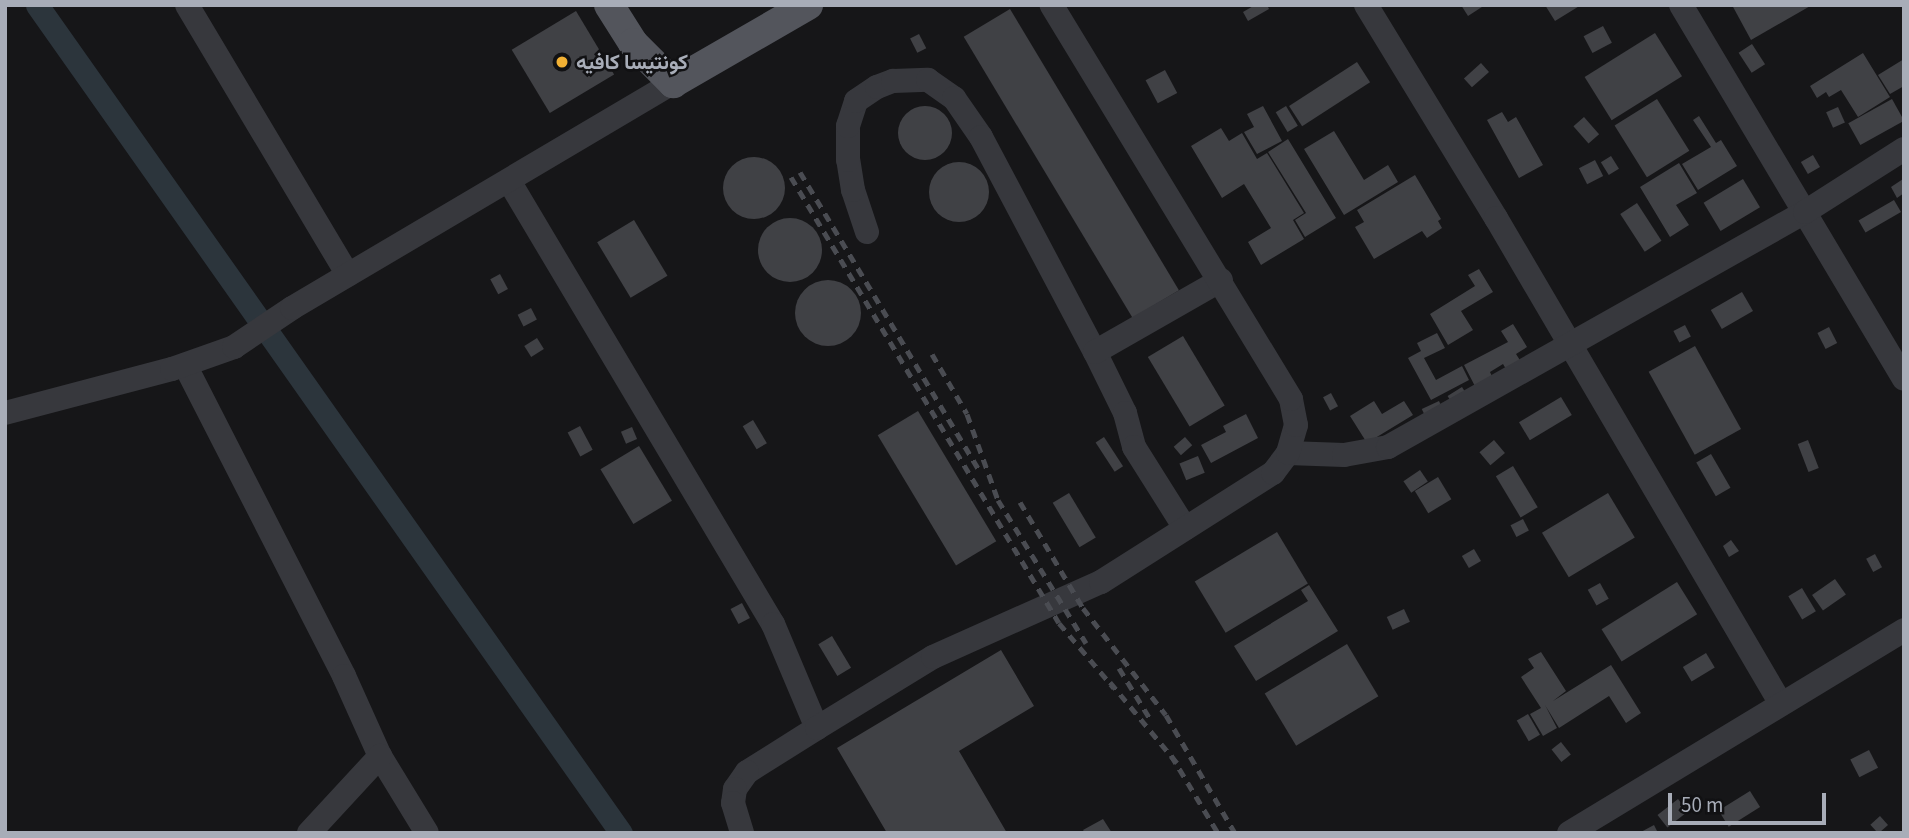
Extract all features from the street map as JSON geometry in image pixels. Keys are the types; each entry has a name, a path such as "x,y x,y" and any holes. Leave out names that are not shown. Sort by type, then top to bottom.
{"main road":[{"path":"610,5 633,43 673,83 808,5"}],"street":[{"path":"187,5 348,275"},
{"path":"743,833 733,803 736,789 747,772 933,657 1101,582 1273,473 1288,453 1296,425 1291,399 1221,279 1051,5"},
{"path":"1681,5 1904,379"},
{"path":"1372,8 1781,704"},
{"path":"867,232 853,191 848,160 848,126 856,101 877,87 893,81 928,80 954,98 981,137 1095,352 1125,413 1134,447 1185,528"},
{"path":"5,412 185,365 234,347 292,308 673,83"},
{"path":"1288,453 1344,455 1388,447 1805,212 1904,149"},
{"path":"509,181 773,624 817,728"},
{"path":"1095,352 1221,279"},
{"path":"185,365 344,676 380,757 426,833"},
{"path":"1569,833 1904,630"},
{"path":"309,833 380,757"}],"building":[{"path":"1255,5 1267,5 1269,9 1248,21 1243,12"},
{"path":"1461,5 1485,5 1468,16"},
{"path":"1545,5 1581,5 1555,21"},
{"path":"1732,5 1812,5 1751,40"},
{"path":"1010,9 1179,290 1133,318 964,37"},
{"name":"كونتيسا كافيه","path":"576,11 614,74 550,113 512,50"},
{"path":"1603,26 1612,43 1592,53 1584,36"},
{"path":"1655,33 1682,76 1612,120 1585,77"},
{"path":"919,34 926,48 917,53 910,39"},
{"path":"1752,44 1765,64 1752,73 1739,53"},
{"path":"1863,53 1890,97 1858,117 1841,90 1829,97 1826,92 1817,98 1810,86"},
{"path":"1904,59 1904,86 1890,94 1878,75"},
{"path":"1357,62 1370,82 1302,126 1289,106"},
{"path":"1481,63 1489,72 1472,87 1464,78"},
{"path":"1165,70 1177,93 1158,103 1146,80"},
{"path":"1657,99 1689,151 1647,177 1615,125"},
{"path":"1892,99 1904,121 1860,145 1848,123"},
{"path":"925,106 944,114 952,133 944,152 925,160 906,152 898,133 906,114"},
{"path":"1263,106 1282,141 1257,154 1244,132 1254,127 1247,114"},
{"path":"1286,106 1298,126 1288,132 1276,112"},
{"path":"1838,107 1845,123 1833,128 1826,112"},
{"path":"1502,112 1508,122 1516,117 1543,165 1519,178 1487,120"},
{"path":"1699,116 1716,143 1721,140 1737,166 1698,190 1682,164 1711,147 1693,120"},
{"path":"1584,117 1599,134 1589,144 1573,126"},
{"path":"1221,128 1229,141 1242,133 1257,159 1267,153 1304,213 1293,220 1304,239 1261,265 1248,242 1271,228 1244,184 1222,198 1191,146"},
{"path":"1334,131 1364,180 1388,165 1398,182 1344,215 1304,149"},
{"path":"1288,139 1336,218 1305,237 1295,220 1306,213 1268,152"},
{"path":"1813,155 1820,167 1808,174 1801,162"},
{"path":"1611,156 1619,169 1609,175 1601,162"},
{"path":"754,157 776,166 785,188 776,210 754,219 732,210 723,188 732,166"},
{"path":"1595,160 1603,176 1587,184 1579,168"},
{"path":"959,162 980,171 989,192 980,213 959,222 938,213 929,192 938,171"},
{"path":"1679,163 1697,193 1676,205 1689,225 1670,237 1640,187"},
{"path":"1415,175 1441,219 1438,221 1442,228 1427,238 1422,231 1374,259 1355,227 1364,222 1357,210"},
{"path":"1743,179 1760,207 1721,231 1704,203"},
{"path":"1903,179 1904,193 1897,198 1891,187"},
{"path":"1894,200 1901,212 1865,233 1858,220"},
{"path":"1637,203 1662,241 1645,252 1620,214"},
{"path":"790,218 802,220 813,227 820,238 820,262 813,273 802,280 790,282 778,280 767,273 760,262 758,250 760,238 767,227 778,220"},
{"path":"634,220 667,276 631,298 597,242"},
{"path":"1479,269 1493,292 1461,311 1473,330 1448,345 1430,314 1475,286 1468,275"},
{"path":"500,274 508,289 498,294 490,279"},
{"path":"828,280 841,282 851,290 859,300 859,326 851,336 841,344 828,346 815,344 805,336 797,326 795,313 797,300 805,290 815,282"},
{"path":"1742,292 1753,311 1722,329 1711,310"},
{"path":"531,308 537,320 524,326 518,315"},
{"path":"1513,324 1527,347 1516,354 1523,365 1509,374 1503,364 1490,372 1495,383 1478,392 1464,365 1508,342 1501,331"},
{"path":"1685,325 1691,337 1679,342 1673,331"},
{"path":"1829,327 1837,343 1826,349 1817,333"},
{"path":"1437,333 1445,348 1424,358 1436,380 1462,366 1469,380 1431,400 1408,358 1421,351 1417,343"},
{"path":"1183,336 1225,405 1190,427 1148,357"},
{"path":"537,338 544,349 531,357 524,346"},
{"path":"1695,346 1741,429 1695,455 1649,372"},
{"path":"1462,387 1467,395 1452,404 1448,396"},
{"path":"1331,393 1338,406 1330,410 1323,397"},
{"path":"1561,397 1572,415 1530,440 1519,422"},
{"path":"1374,401 1382,414 1404,401 1413,415 1367,443 1350,416"},
{"path":"1439,401 1445,414 1428,422 1422,409"},
{"path":"918,411 996,541 956,565 878,435"},
{"path":"1246,414 1258,438 1211,463 1201,445 1226,432 1223,426"},
{"path":"753,420 767,443 757,449 743,426"},
{"path":"580,426 593,450 580,456 568,433"},
{"path":"632,427 637,439 626,444 621,432"},
{"path":"1104,437 1123,466 1115,472 1096,442"},
{"path":"1185,437 1192,445 1181,455 1174,447"},
{"path":"1494,440 1505,453 1490,465 1479,452"},
{"path":"1808,440 1819,468 1808,472 1798,444"},
{"path":"639,446 672,501 633,524 600,469"},
{"path":"1711,454 1730,488 1716,496 1696,462"},
{"path":"1198,456 1205,473 1186,480 1179,463"},
{"path":"1513,466 1538,507 1521,517 1496,476"},
{"path":"1420,470 1428,482 1411,493 1403,481"},
{"path":"1438,477 1451,499 1428,513 1415,491"},
{"path":"1069,493 1096,538 1079,547 1053,503"},
{"path":"1608,493 1635,538 1569,577 1542,533"},
{"path":"1523,519 1529,531 1516,537 1511,525"},
{"path":"1277,532 1308,583 1226,633 1195,581"},
{"path":"1731,540 1739,551 1729,557 1723,546"},
{"path":"1474,549 1481,561 1469,568 1462,556"},
{"path":"1875,554 1882,567 1873,572 1866,559"},
{"path":"1835,579 1846,595 1823,611 1812,595"},
{"path":"1677,582 1697,614 1622,661 1602,629"},
{"path":"1600,583 1609,599 1596,606 1588,590"},
{"path":"1309,585 1338,631 1256,681 1234,646 1308,601 1301,590"},
{"path":"1802,588 1816,611 1802,619 1788,596"},
{"path":"742,603 750,618 739,624 731,609"},
{"path":"1404,609 1410,622 1393,630 1387,617"},
{"path":"832,636 851,668 837,676 818,644"},
{"path":"1347,644 1378,696 1296,746 1265,693"},
{"path":"1001,650 1034,706 959,751 1007,833 887,833 837,748"},
{"path":"1541,652 1566,691 1553,701 1611,665 1641,713 1626,723 1609,696 1559,728 1545,705 1557,728 1543,736 1530,714 1541,708 1521,677 1534,668 1528,659"},
{"path":"1706,653 1715,668 1692,681 1683,667"},
{"path":"1528,714 1540,735 1529,741 1517,720"},
{"path":"1561,742 1571,755 1561,762 1552,749"},
{"path":"1869,750 1878,768 1859,777 1850,760"},
{"path":"1750,791 1760,807 1729,827 1719,811"},
{"path":"1678,799 1688,812 1667,828 1658,815"},
{"path":"1880,816 1888,825 1878,833 1870,825"},
{"path":"1103,819 1112,833 1085,833 1083,830"},
{"path":"1654,825 1658,833 1639,833"}],"waterway":[{"path":"37,5 621,833"}],"railway":[{"path":"800,172 980,471"},
{"path":"791,177 1059,623 1114,688"},
{"path":"932,354 967,414 998,500 1086,643"},
{"path":"1020,502 1083,608 1166,715 1235,833"},
{"path":"1119,668 1152,722"},
{"path":"1110,682 1177,763"},
{"path":"1171,755 1218,833"}],"place":[{"name":"كونتيسا كافيه","path":"562,62"}]}
